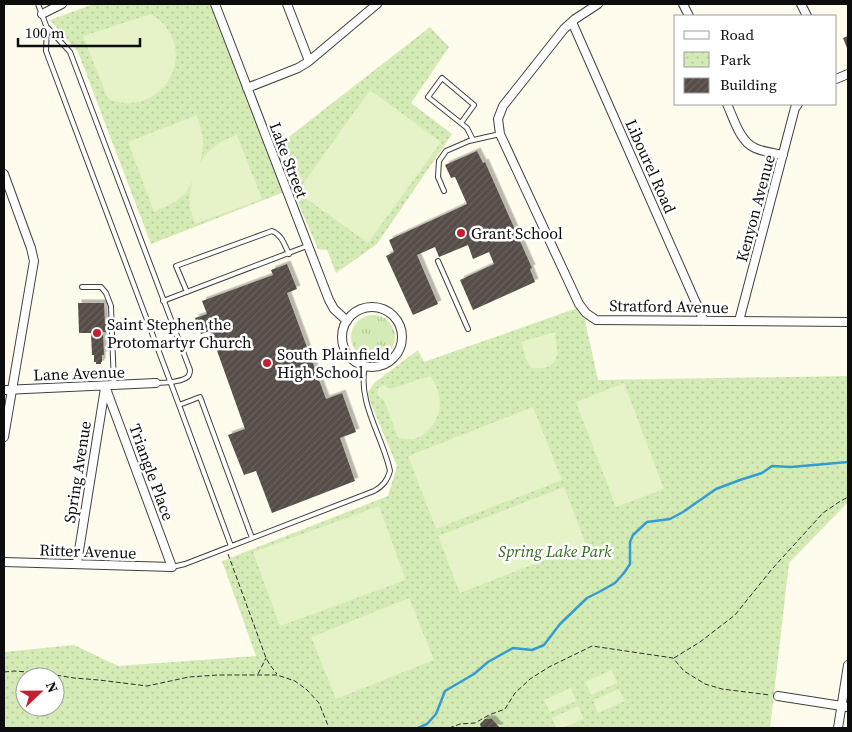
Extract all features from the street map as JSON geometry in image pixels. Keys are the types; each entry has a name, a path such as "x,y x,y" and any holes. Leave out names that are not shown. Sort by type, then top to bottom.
{"street":[{"path":"42,14 62,4"},
{"name":"Lake Street","path":"215,4 331,305 347,321"},
{"path":"287,4 309,61"},
{"path":"247,88 298,68 309,61 377,4"},
{"path":"572,22 598,4"},
{"name":"Stratford Avenue","path":"572,22 564,29 502,106 498,119 500,134 579,304 586,313 596,320 848,322"},
{"name":"Libourel Road","path":"572,22 704,321"},
{"path":"727,105 739,132 746,142 753,148 782,155"},
{"name":"Kenyon Avenue","path":"739,321 782,155 797,105"},
{"path":"4,174 34,261 4,437"},
{"path":"377,308 389,313 398,323 402,335 400,348 396,355 390,361 375,367 359,364 352,359 343,345 342,337 347,321 364,309 377,308"},
{"name":"Lane Avenue","path":"4,390 156,383"},
{"name":"Spring Avenue","path":"77,564 105,386"},
{"name":"Triangle Place","path":"105,386 172,567"},
{"name":"Ritter Avenue","path":"4,562 172,567"},
{"path":"838,728 845,707 848,666"},
{"path":"778,696 845,707"}],"lane":[{"path":"38,4 47,28 46,51 231,546"},
{"path":"47,28 70,52 190,370 190,374 187,377 171,383 156,383"},
{"path":"461,123 474,105 442,78 428,97 461,123 473,140"},
{"path":"444,191 438,177 439,161 446,151 473,140 500,134"},
{"path":"187,292 176,266 272,231 282,238 288,254"},
{"path":"163,301 307,246"},
{"path":"438,262 468,329"},
{"path":"82,287 101,287 106,292 111,306 114,385"},
{"path":"172,567 186,564 374,491 386,482 390,471 389,464 364,396 363,375 365,366"},
{"path":"179,405 200,397 252,538"}],"path":[{"path":"449,728 460,724 475,723 505,708 515,693 530,679 549,667 592,646 674,658 700,642 735,615 772,569 823,513 848,497"},
{"path":"226,548 266,658 278,675"},
{"path":"258,675 266,658"},
{"path":"674,658 684,671 705,684 722,689 778,696"},
{"path":"4,672 43,673 147,686 189,677 278,675 295,681 307,690 319,703 329,728"},
{"path":"475,723 476,727"}],"green space":[{"path":"94,4 216,4 272,150 430,27 449,47 411,103 452,134 377,244 336,273 327,250 318,249 292,189 151,244 78,52 50,20"},
{"path":"151,14 166,28 174,44 176,61 171,77 161,90 146,100 129,103 108,99 83,36"},
{"path":"370,90 441,142 368,243 297,192"},
{"path":"197,115 203,139 200,163 216,146 237,135 262,199 195,224 190,203 192,182 185,194 175,202 154,212 128,142"},
{"name":"Spring Lake Park","path":"580,307 584,316 598,380 848,376 848,502 789,563 770,728 4,728 4,652 74,645 118,666 256,656 222,561 388,496 397,466 367,394 374,383 418,350 424,362"},
{"path":"369,315 377,315 389,321 395,337 389,353 377,359 369,359 357,353 351,341 351,333 357,321"},
{"path":"555,332 556,359 550,366 532,368 526,359 521,342"},
{"path":"430,376 437,388 440,402 440,408 435,421 428,431 417,438 398,438 384,400 377,395 378,388 384,385 390,389"},
{"path":"624,383 664,489 616,507 576,402"},
{"path":"533,407 562,480 436,529 408,456"},
{"path":"564,487 586,544 460,593 438,536"},
{"path":"379,506 406,580 280,626 253,552"},
{"path":"409,598 434,660 336,699 311,637"},
{"path":"612,670 617,683 591,695 585,682"},
{"path":"571,688 576,701 550,712 544,700"},
{"path":"619,689 625,701 598,713 593,700"},
{"path":"578,706 584,719 562,728 556,728 552,718"}],"building":[{"path":"848,36 848,48 847,48 843,38"},
{"name":"Grant School","path":"477,151 483,163 485,162 532,268 530,269 535,282 473,310 460,280 494,264 489,252 473,259 468,245 439,257 435,247 417,255 438,304 413,315 386,256 394,252 389,240 467,204 455,177 451,178 445,165"},
{"name":"South Plainfield High School","path":"287,264 297,289 287,293 326,399 342,393 356,432 340,438 355,481 272,513 256,471 244,475 228,435 245,429 210,331 201,334 195,318 207,314 202,301 273,275 271,270"},
{"name":"Saint Stephen the Protomartyr Church","path":"78,303 104,303 106,332 103,332 104,355 102,355 101,364 94,362 91,333 79,333"},
{"path":"485,719 492,719 500,728 481,728 480,724"}],"waterway":[{"path":"418,728 427,724 436,714 445,691 474,674 488,662 513,648 532,650 544,645 560,624 587,598 615,583 630,564 630,542 633,535 647,522 670,519 716,489 762,473 772,466 791,467 848,462"}],"place":[{"name":"Grant School","path":"461,233"},
{"name":"Saint Stephen the Protomartyr Church","path":"97,333"},
{"name":"South Plainfield High School","path":"267,363"}]}
